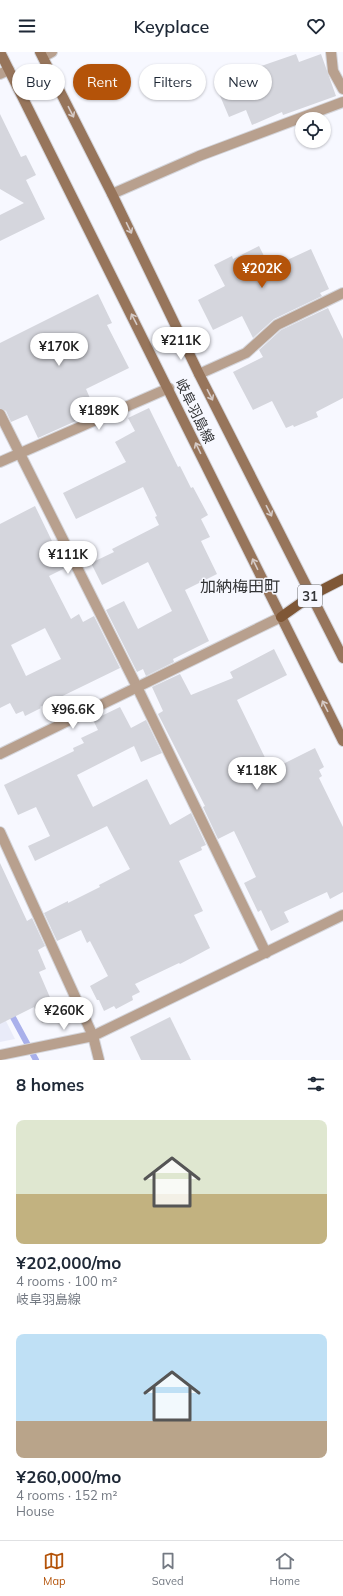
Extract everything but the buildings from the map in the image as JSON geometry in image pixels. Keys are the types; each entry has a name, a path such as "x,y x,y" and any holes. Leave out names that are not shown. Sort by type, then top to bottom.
{"main road":[{"name":"岐阜羽島線","path":"0,52 4,72 168,388 343,741"},
{"name":"岐阜羽島線","path":"45,54 199,374 343,658"},
{"name":"31","path":"281,617 312,595 343,580"}],"street":[{"path":"331,52 333,71 343,89"},
{"path":"112,194 199,156 343,102"},
{"path":"199,374 246,352 277,325 343,293"},
{"path":"0,462 168,388"},
{"path":"0,414 137,687 266,953"},
{"path":"0,754 281,617"},
{"path":"0,832 94,1036 99,1060"},
{"path":"0,1055 94,1036 343,915"}],"shaded area":[{"path":"0,1009 15,1039 0,1042"}],"waterway":[{"path":"9,1010 36,1060"}],"district":[{"name":"加納梅田町","path":"240,586"}]}
